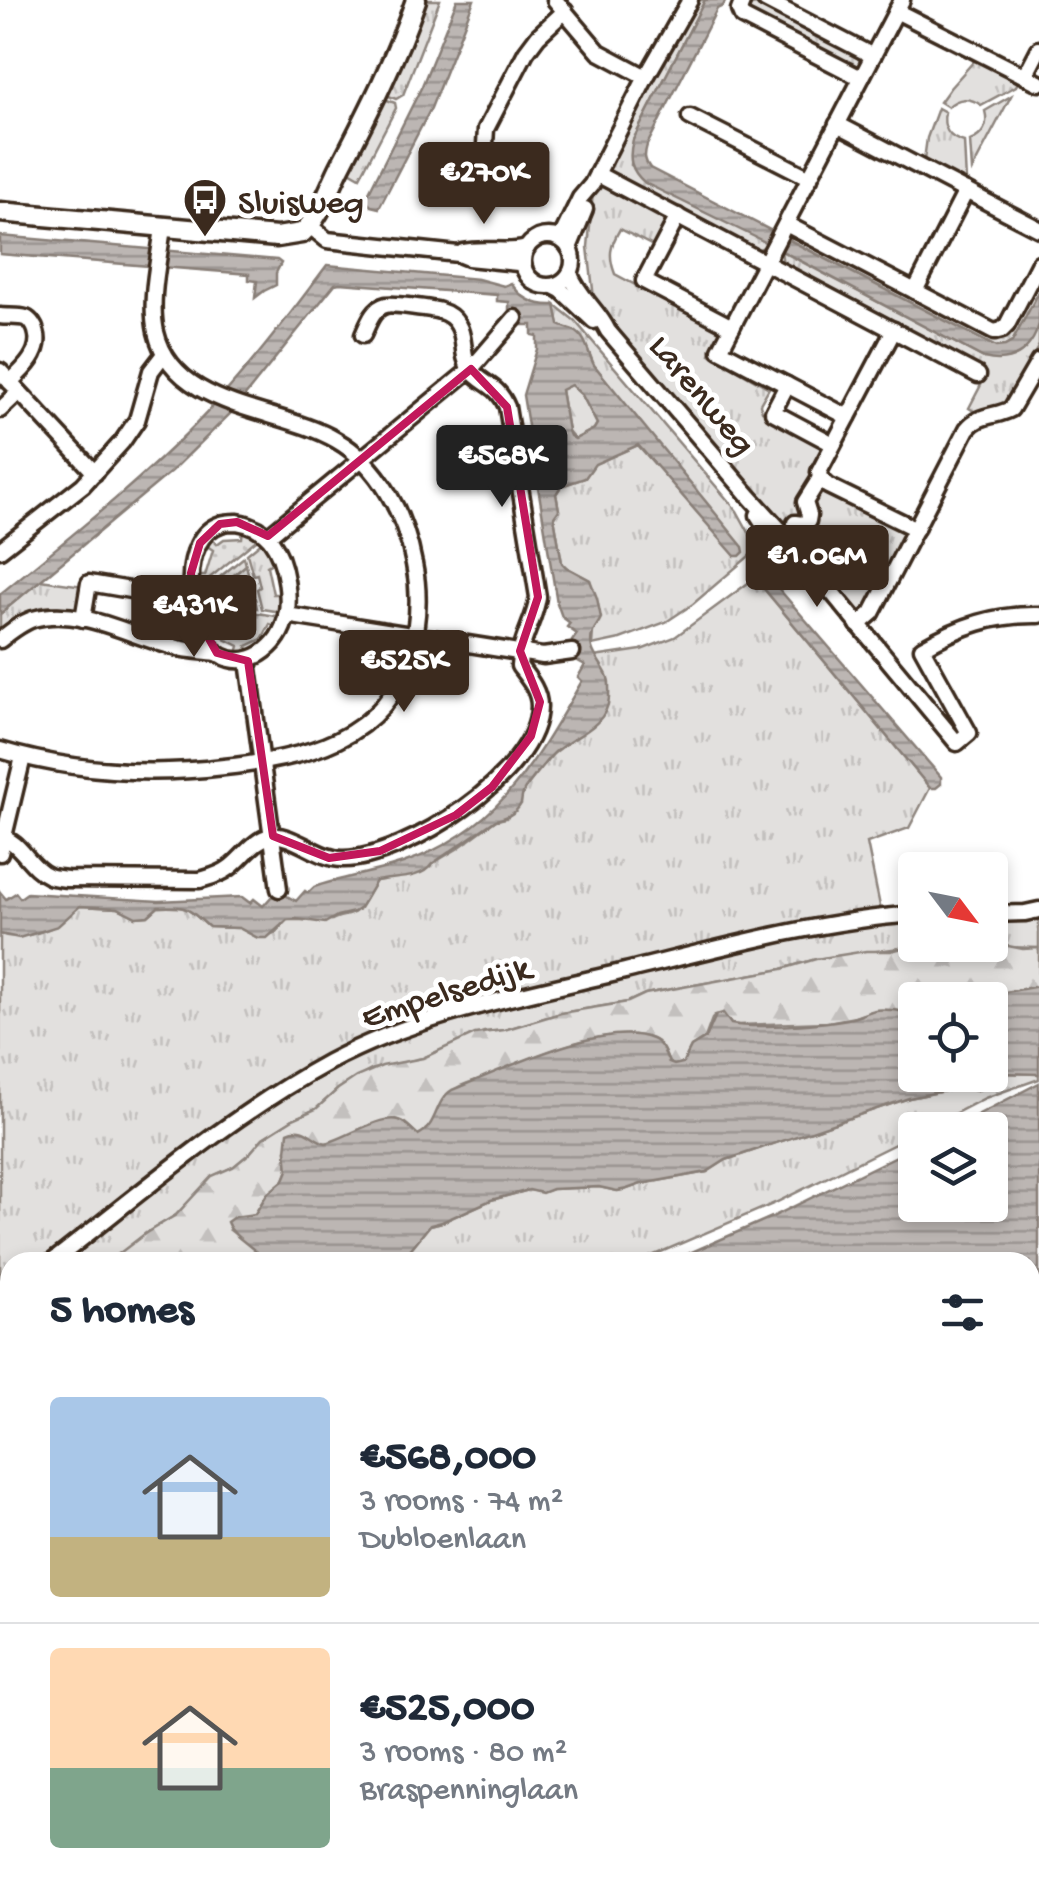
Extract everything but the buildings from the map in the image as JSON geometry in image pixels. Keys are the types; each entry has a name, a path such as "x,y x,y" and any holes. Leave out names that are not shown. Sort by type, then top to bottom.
{"street":[{"path":"0,212 162,234 302,234 310,226 374,102 416,0"},
{"path":"743,0 739,10 742,17 861,78"},
{"path":"764,0 873,56"},
{"path":"557,238 594,179 685,3"},
{"path":"848,416 720,350 837,124 899,5 1032,80 1039,49"},
{"path":"484,160 486,128 526,52 560,6 599,52 646,78"},
{"path":"690,117 810,178"},
{"path":"837,124 1039,229"},
{"path":"594,179 768,258 978,375"},
{"path":"526,248 524,266 534,282 553,286 570,274 571,239 589,201 594,179"},
{"path":"914,291 966,191"},
{"path":"678,216 644,280 732,327"},
{"path":"310,226 327,240 458,254 524,266"},
{"path":"784,227 994,332 1007,326 1039,263"},
{"path":"0,750 90,769 150,773 263,763 310,752 358,730 394,693 406,666 418,600 415,566 396,506 363,459 334,438 213,396 192,384 164,354 156,332 154,307 162,234"},
{"path":"458,254 496,248 520,251 543,236 557,238 570,248"},
{"name":"Larenweg","path":"570,274 608,331"},
{"name":"Larenweg","path":"553,286 608,331 750,497 774,539 810,566 957,743 970,733 922,648 949,632 980,621 1010,614 1039,615"},
{"path":"2,837 14,841 49,876 67,879 200,880 216,876 262,839 272,836 330,858 346,859 398,844 456,815 492,787 531,736 540,702 520,666 520,651 538,598 502,394 470,369 458,325 442,311 386,304 374,312 363,335"},
{"path":"0,316 26,318 38,337 37,348 10,382 0,410"},
{"path":"268,536 470,369 516,318"},
{"path":"795,524 808,521 804,502 820,478 821,467 894,330"},
{"path":"0,550 84,485 122,442 137,420 151,371 164,354"},
{"path":"858,625 872,613 967,429 979,418 1012,409 1038,366"},
{"path":"10,382 95,473"},
{"path":"787,386 773,412 834,444"},
{"path":"820,478 828,486 916,529"},
{"path":"0,640 33,619 59,616 82,619 178,648 248,661 263,655 282,628 287,599 277,550 268,536 252,525 220,524 206,534 190,574 191,598 207,642 217,653"},
{"path":"82,619 89,583 136,591"},
{"path":"286,614 544,656 572,652"},
{"path":"248,661 279,890"},
{"path":"0,854 23,757"},
{"path":"1008,913 1039,910"},
{"name":"Empelsedijk","path":"65,1252 271,1095 402,1029 465,1008 778,936 898,915"}],"highlighted area":[{"path":"471,369 507,407 538,597 520,651 540,702 531,736 492,787 456,815 380,851 329,858 273,836 248,661 217,653 194,612 191,573 200,543 220,524 237,522 268,536"}],"green space":[{"path":"422,0 440,0 403,95 396,99 384,94"},
{"path":"695,0 705,0 633,140 631,165 767,243 755,251 609,173 609,166"},
{"path":"758,4 856,55 861,63 849,67 752,16 748,10"},
{"path":"975,60 1018,82 1016,86 981,105 968,99 948,107 940,102 950,88"},
{"path":"1011,96 972,170 970,141 984,129 985,111"},
{"path":"382,98 395,103 396,108 360,177 346,169"},
{"path":"938,108 945,112 947,131 964,142 966,182 924,160"},
{"path":"601,186 669,223 657,248 620,229 611,251 615,274 721,331 710,354 769,388 760,404 762,411 823,445 813,467 815,482 906,530 908,536 868,612 861,613 595,307 588,247 593,192"},
{"path":"799,236 993,335 1039,272 1039,292 1012,342 996,347 788,239"},
{"path":"781,251 984,358 1019,354 1039,323 1039,345 1007,404 977,413 969,408 982,383 984,373 980,368 783,265"},
{"path":"555,305 575,321 737,511 757,547 693,604 666,622 592,645 593,631 598,625 590,580 562,563 554,517 559,510 556,494 561,486 585,478 594,464 638,445 735,555 653,439 594,365 588,350 559,325"},
{"path":"571,385 582,395 597,424 575,439 568,431 561,390"},
{"path":"243,528 260,537 196,589 197,576 205,576 213,550 204,544 210,537 217,544 224,539 242,538"},
{"path":"263,541 274,562 267,566 273,594 281,594 281,612 262,609 257,574 253,575 247,554"},
{"path":"244,557 246,565 222,585 225,594 255,599 257,608 202,599 203,591"},
{"path":"246,565 255,599 225,594 222,585"},
{"path":"755,578 930,788 909,828 867,843 881,911 512,990 331,1058 61,1252 0,1252 0,934 21,936 42,931 80,906 118,908 136,917 148,916 158,907 182,908 209,927 239,928 258,938 275,933 287,920 332,920 353,913 376,881 411,876 496,820 506,818 521,804 521,793 553,754 602,716 608,703 609,682 594,657 641,650 675,637"},
{"path":"40,580 84,586 80,607 42,607 0,635 0,614"},
{"path":"198,603 281,617 278,627 270,624 262,639 247,646 249,654 237,654 239,646 225,639 216,627 207,630"},
{"path":"244,614 253,617 253,635 244,638 235,635 232,626 235,617"},
{"path":"1039,916 1039,948 1008,947 1008,917"},
{"path":"898,920 898,948 816,959 645,994 628,1002 561,1013 484,1032 423,1058 373,1069 338,1089 316,1109 263,1138 233,1167 213,1176 176,1215 123,1252 72,1252 277,1096 373,1046 468,1012 813,933"},
{"path":"1008,946 1039,948 1039,986 1008,992 1008,982 898,982 898,1012 877,1010 828,1022 739,1025 731,1024 723,1014 716,1015 705,1038 691,1047 683,1063 674,1065 655,1041 634,1035 568,1045 458,1087 447,1097 429,1127 418,1135 395,1119 339,1140 318,1141 286,1151 288,1170 284,1180 267,1194 255,1214 230,1230 258,1252 121,1252 176,1215 212,1176 233,1167 263,1138 316,1109 356,1077 382,1066 423,1058 475,1034 561,1013 866,951 898,949 898,962 1008,962"},
{"path":"1008,1073 1039,1074 1039,1079 1008,1090"},
{"path":"939,1092 1002,1092 958,1112 898,1112 898,1142 775,1203 661,1252 408,1252 430,1225 491,1200 529,1190 599,1187 618,1191 707,1172 726,1160 909,1098"}],"shaded area":[{"path":"457,0 474,0 431,108 379,208 371,206 365,200 422,86"},
{"path":"705,0 726,0 717,9 647,145 645,157 650,168 996,347 1012,342 1039,292 1039,324 1025,349 1003,360 984,358 640,178 632,163 633,140"},
{"path":"0,236 281,263 276,285 255,298 257,281 249,280 249,274 0,254"},
{"path":"327,265 478,279 504,286 511,283 530,300 555,305 559,325 582,338 594,365 744,552 735,556 638,445 595,464 585,478 561,486 556,494 559,510 554,517 562,563 590,580 597,598 601,618 591,644 608,677 607,708 596,724 547,760 514,812 496,820 421,873 376,881 354,912 325,923 287,920 267,938 258,938 239,928 209,927 187,909 168,907 136,917 118,908 80,906 58,926 19,938 0,934 0,892 6,899 16,893 20,898 27,893 159,901 242,897 263,906 272,896 280,899 285,895 296,901 314,887 403,863 436,849 489,813 510,790 530,766 582,681 578,677 585,665 576,660 572,641 577,634 567,627 570,623 562,617 557,603 523,395 537,349 537,336 532,335 532,325 519,325 520,318 509,313 509,302 497,301 497,295 335,284 232,412 172,471 0,614 0,594 125,491 196,424 248,367","holes":["571,385 582,395 597,424 575,439 568,431 561,390"]},
{"path":"760,567 941,777 941,784 930,788 755,578 755,568"},
{"path":"1039,986 1039,1074 1008,1073 1008,992"},
{"path":"898,1011 898,1092 939,1092 909,1098 726,1160 707,1172 617,1191 599,1187 542,1193 529,1190 491,1200 430,1225 408,1252 256,1252 227,1222 255,1214 267,1194 284,1180 288,1170 288,1132 294,1130 326,1143 390,1119 404,1122 418,1135 429,1126 442,1100 452,1090 551,1050 607,1036 652,1039 674,1065 683,1063 691,1047 706,1038 716,1015 723,1013 731,1024 774,1026 840,1020"},
{"path":"1039,1083 1039,1252 692,1252 898,1155 898,1222 1008,1222 1008,1112 983,1112"}],"place":[{"name":"Sluisweg","path":"205,238"}]}
